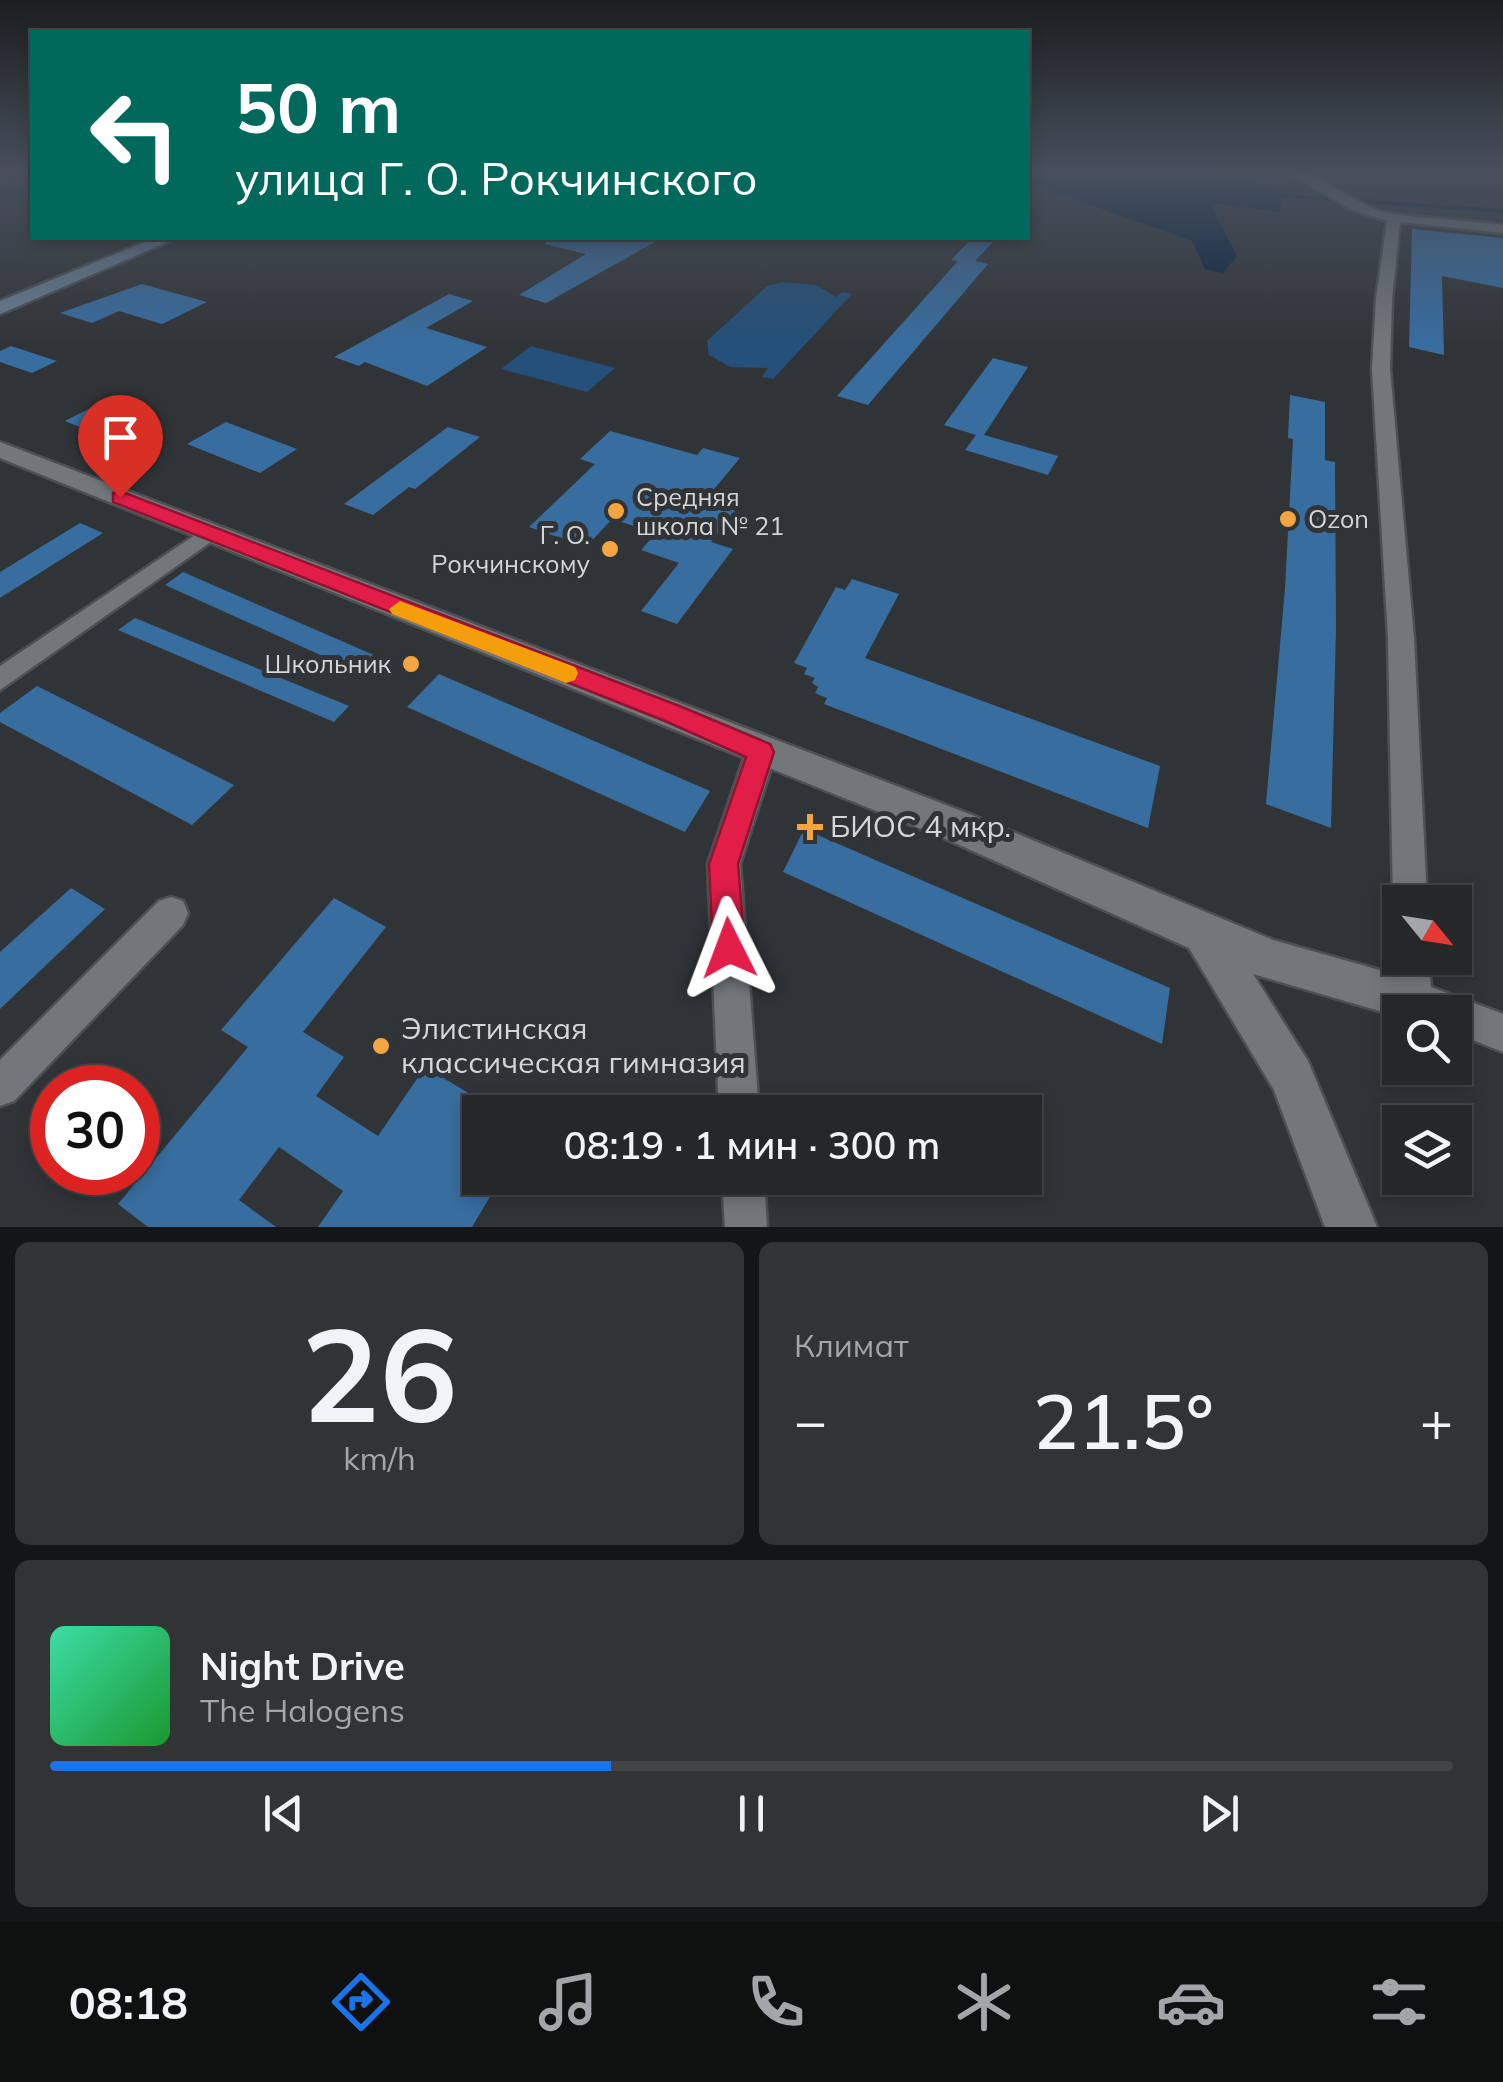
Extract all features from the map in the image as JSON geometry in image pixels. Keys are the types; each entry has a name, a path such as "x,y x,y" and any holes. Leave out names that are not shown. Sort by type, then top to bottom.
{"main road":[{"path":"0,294 133,240"},
{"path":"0,308 164,240"},
{"path":"41,277 62,283"}],"street":[{"path":"1393,230 1381,369 1401,638 1409,885"},
{"path":"0,449 959,827 1204,934 1273,961 1391,995"},
{"path":"0,680 210,532"},
{"path":"738,1095 724,864 761,752"},
{"path":"0,1087 170,913"},
{"path":"1204,934 1292,1076 1351,1227"},
{"path":"1472,1021 1503,1032"},
{"path":"744,1195 746,1227"}],"shaded area":[{"path":"1162,230 1223,230 1237,256 1223,273 1205,269 1192,241"},
{"path":"782,282 816,285 836,297 842,292 852,294 773,379 762,377 768,368 730,367 709,355 707,341 767,286"},
{"path":"531,346 615,368 587,392 501,369"}],"building":[{"path":"1412,230 1503,238 1503,288 1442,276 1444,355 1409,347"},
{"path":"546,240 658,240 546,303 519,295 586,254 545,244"},
{"path":"970,240 994,241 975,261 988,264 868,405 837,396 958,261 951,260"},
{"path":"142,284 207,302 162,324 119,311 92,323 60,313"},
{"path":"449,294 473,301 426,328 487,347 427,386 365,362 359,366 334,357"},
{"path":"11,346 57,361 32,373 0,362 0,351"},
{"path":"993,358 1028,367 984,435 1058,456 1048,475 965,450 976,435 944,425"},
{"path":"1290,395 1325,402 1325,460 1335,462 1331,828 1266,804 1285,588 1293,439 1288,438"},
{"path":"98,404 130,417 97,434 65,421"},
{"path":"226,422 297,449 260,473 187,444"},
{"path":"448,427 480,437 415,489 409,487 373,515 344,504"},
{"path":"610,431 697,455 703,448 740,458 711,493 742,502 711,542 733,549 677,624 641,611 679,563 641,550 656,533 612,519 586,547 529,527 595,464 580,459"},
{"path":"80,523 103,533 0,598 0,572"},
{"path":"183,572 376,656 358,672 165,585"},
{"path":"852,579 899,594 865,658 1160,766 1148,828 824,704 827,698 815,693 815,678 804,674 807,668 794,663 836,587 845,590"},
{"path":"135,618 349,706 334,722 118,630"},
{"path":"439,674 710,791 685,832 407,707"},
{"path":"37,686 234,785 192,825 0,722 0,713"},
{"path":"804,829 1170,988 1162,1044 783,872"},
{"path":"71,888 105,909 0,1009 0,952"},
{"name":"Элистинская классическая гимназия","path":"334,898 386,927 303,1032 344,1057 316,1096 378,1136 425,1067 472,1095 462,1095 462,1195 491,1195 472,1227 318,1227 343,1191 279,1147 239,1200 276,1227 148,1227 118,1204 125,1195 160,1195 160,1153 248,1047 221,1030"}],"slow traffic":[{"path":"400,609 566,673"}],"place":[{"name":"Средняя школа № 21","path":"616,511"},
{"name":"Ozon","path":"1288,519"},
{"name":"Г. О. Рокчинскому","path":"610,549"},
{"name":"Школьник","path":"411,664"},
{"name":"БИОС 4 мкр.","path":"810,827"},
{"name":"Элистинская классическая гимназия","path":"381,1046"}],"route":[{"path":"120,497 481,642 674,714 761,752 724,864 729,948"}]}
